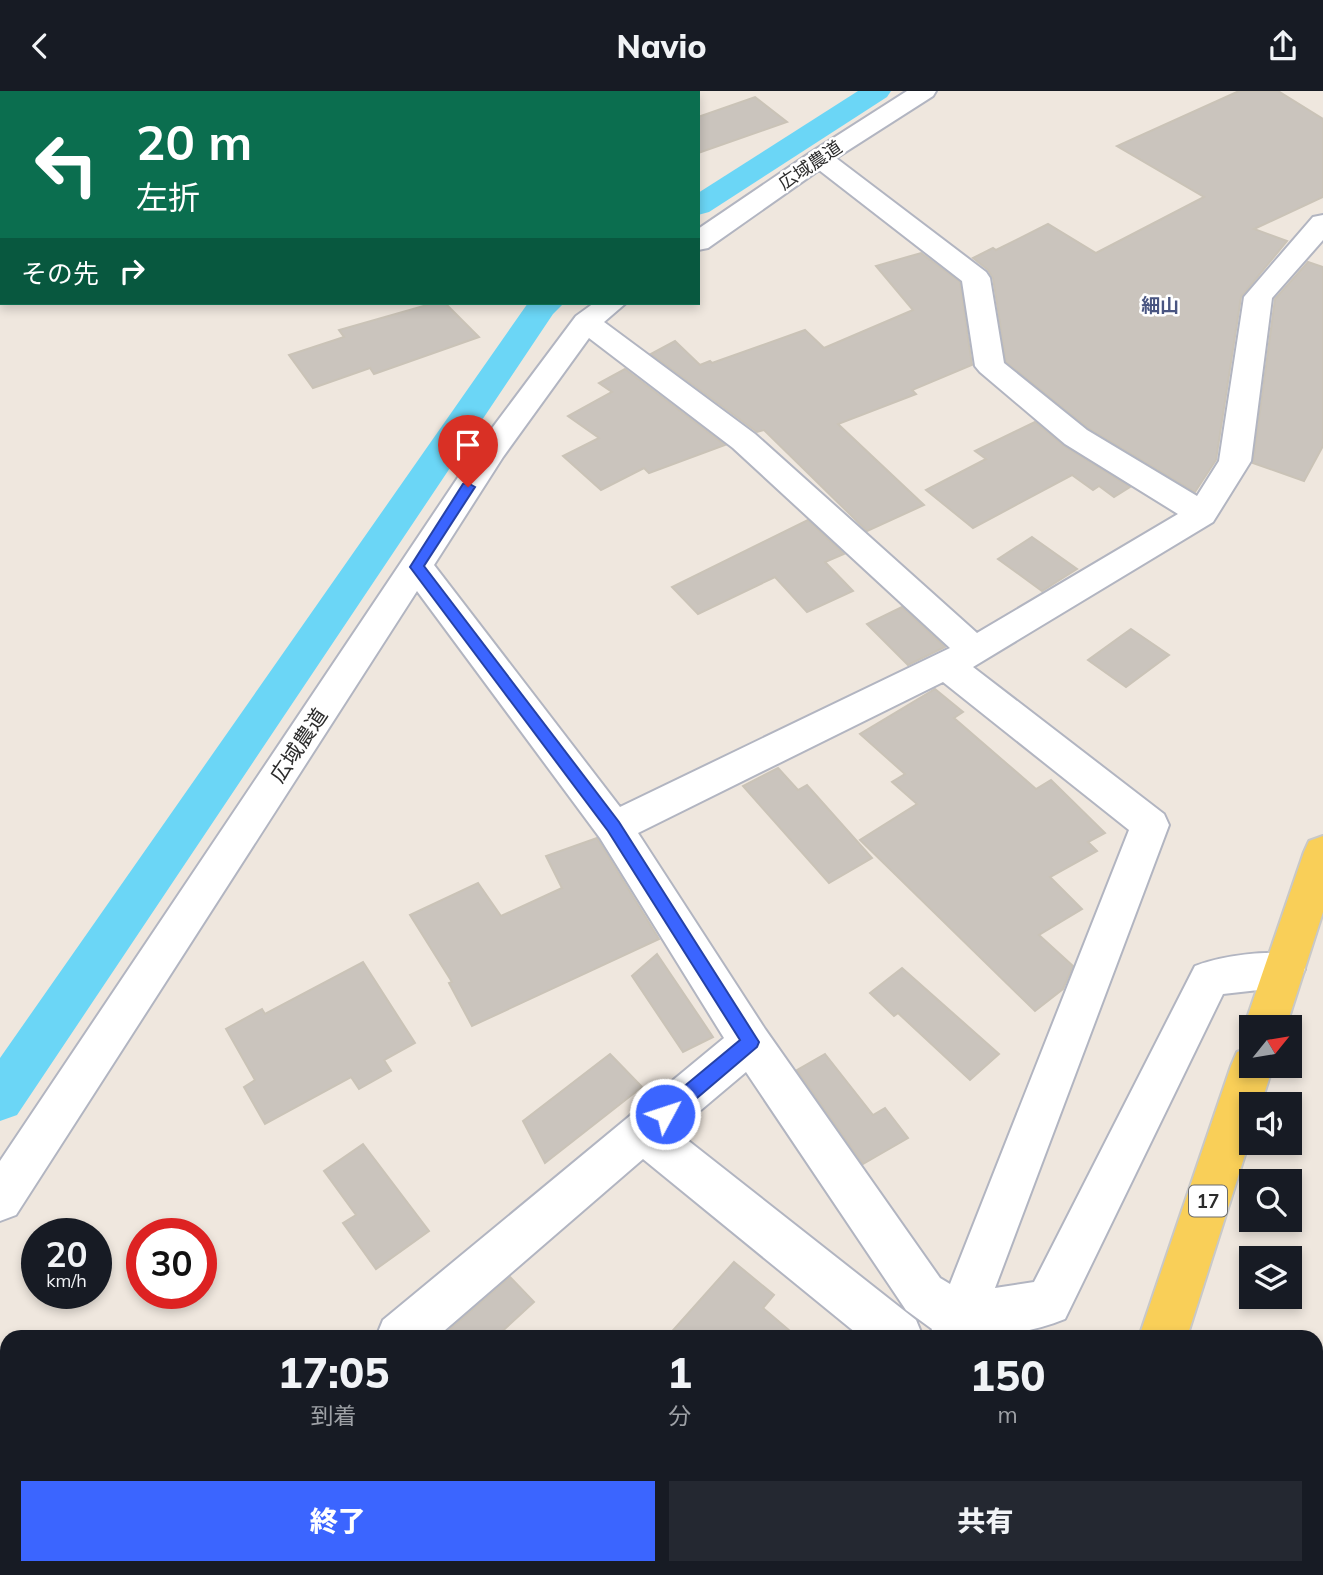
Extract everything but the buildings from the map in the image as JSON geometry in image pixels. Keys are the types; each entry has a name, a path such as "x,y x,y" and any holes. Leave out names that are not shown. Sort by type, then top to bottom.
{"main road":[{"path":"1269,1015 1323,852"},
{"name":"17","path":"1165,1330 1248,1078"}],"street":[{"name":"広域農道","path":"700,241 819,158 924,91"},
{"path":"819,158 976,278 990,366 1076,437 1202,514"},
{"path":"614,827 960,658 1202,514 1235,461 1258,296 1323,223"},
{"name":"広域農道","path":"0,1200 492,450 599,312"},
{"path":"599,312 744,441 960,658 1150,825 956,1328"},
{"path":"417,567 614,827 750,1042 923,1294 956,1328"},
{"path":"956,1328 1048,1303 1210,978 1284,969"},
{"path":"408,1330 750,1042"},
{"path":"643,1132 890,1330"}],"waterway":[{"path":"700,205 877,91"},
{"path":"0,1099 544,305"}],"district":[{"name":"細山","path":"1160,305"}],"route":[{"path":"468,487 417,567 461,621 614,827 750,1042 665,1114"}]}
